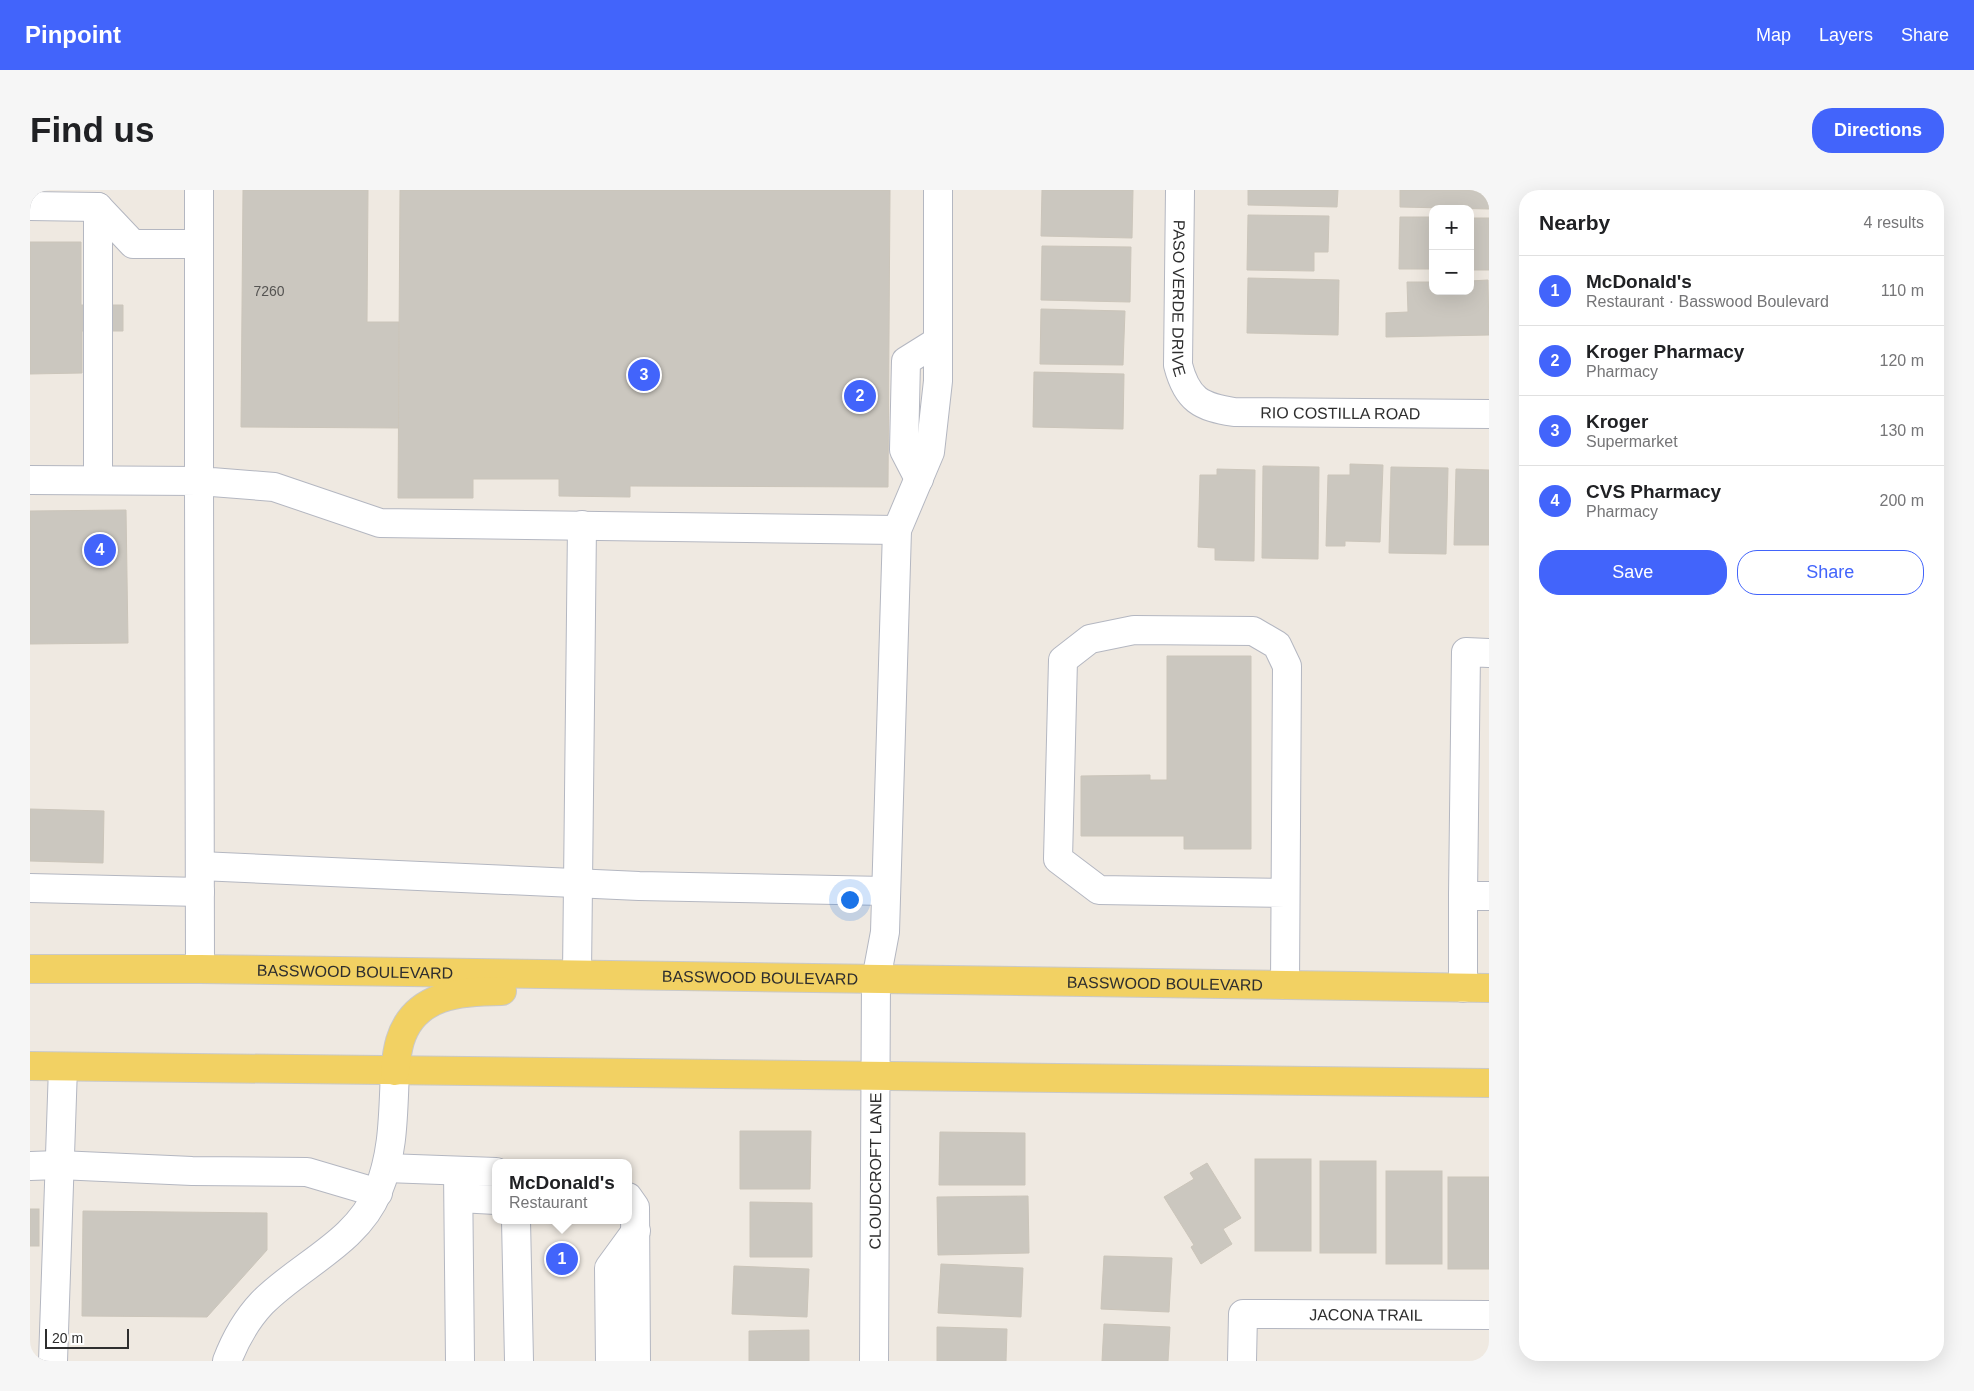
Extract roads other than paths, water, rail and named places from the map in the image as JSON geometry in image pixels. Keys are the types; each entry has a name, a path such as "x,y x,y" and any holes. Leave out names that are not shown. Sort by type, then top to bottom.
{"main road":[{"name":"BASSWOOD BOULEVARD","path":"30,969 539,973 876,980 1476,988"},
{"path":"394,1072 400,1041 406,1028 427,1005 442,997 468,991 503,992 539,973"},
{"path":"30,1066 394,1072 1489,1083"}],"street":[{"path":"199,190 200,969"},
{"path":"30,480 199,481 274,487 380,523 897,530 930,452 938,381 938,190"},
{"name":"PASO VERDE DRIVE","path":"1180,190 1178,365 1183,383 1196,400"},
{"path":"30,206 98,207 133,244 199,244"},
{"path":"98,207 98,480"},
{"name":"RIO COSTILLA ROAD","path":"1196,400 1212,409 1234,412 1489,414"},
{"path":"577,974 580,884 582,526"},
{"name":"CLOUDCROFT LANE","path":"874,1361 876,980 885,932 897,530"},
{"path":"1285,893 1099,890 1058,859 1063,660 1090,639 1134,630 1253,631 1277,645 1287,666 1285,985"},
{"path":"1476,988 1476,896 1466,652 1489,652"},
{"path":"30,888 200,879 885,890"},
{"path":"53,1361 63,1067"},
{"path":"226,1361 240,1332 263,1303 349,1234 366,1213 382,1181 390,1148 394,1072"},
{"path":"30,1166 59,1165 307,1172 382,1181 458,1171 492,1172"},
{"path":"458,1171 460,1361"},
{"path":"459,1198 492,1200"},
{"path":"632,1202 636,1207 636,1361"},
{"path":"516,1224 517,1359"},
{"path":"610,1361 609,1268 636,1232"},
{"name":"JACONA TRAIL","path":"1242,1361 1243,1314 1489,1315"}],"place":[{"name":"Kroger","path":"644,375"},
{"name":"Kroger Pharmacy","path":"860,396"},
{"name":"CVS Pharmacy","path":"100,550"},
{"name":"McDonald's","path":"562,1259"}]}
